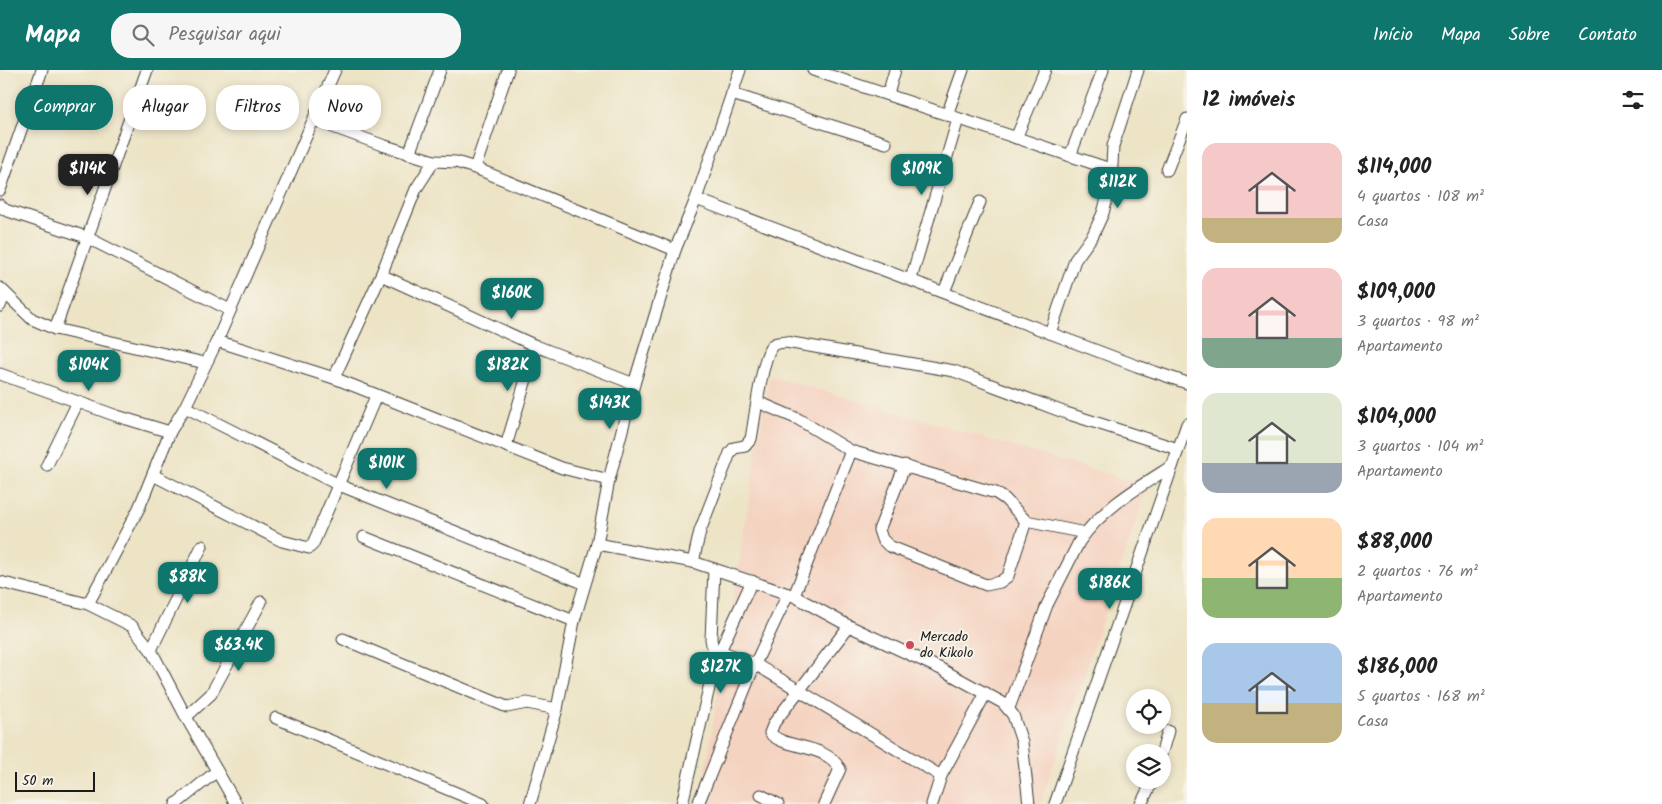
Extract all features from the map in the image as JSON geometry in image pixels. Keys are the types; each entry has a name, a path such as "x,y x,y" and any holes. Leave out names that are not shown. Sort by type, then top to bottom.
{"street":[{"path":"0,190 42,70"},
{"path":"55,330 86,237 116,162 146,70"},
{"path":"329,85 335,70"},
{"path":"409,154 440,70"},
{"path":"475,168 508,70"},
{"path":"530,804 557,709 583,583 596,544 609,480 625,426 634,384 675,250 696,199 740,70"},
{"path":"813,70 1110,169"},
{"path":"888,94 895,70"},
{"path":"911,280 964,70"},
{"path":"1016,138 1045,70"},
{"path":"1070,156 1103,70"},
{"path":"1050,333 1075,260 1093,235 1103,213 1111,184 1110,169 1115,137 1138,70"},
{"path":"732,94 886,143"},
{"path":"1167,170 1187,119"},
{"path":"88,604 123,540 153,475 170,432 185,407 217,341 310,130"},
{"path":"342,130 409,154 434,161 456,162 475,168 675,250"},
{"path":"334,378 381,275 416,189 434,161"},
{"path":"696,199 1187,383"},
{"path":"944,292 980,202"},
{"path":"0,205 5,210 86,237 230,310"},
{"path":"381,275 536,346 634,384"},
{"path":"2,290 32,319 55,330 205,363"},
{"path":"0,306 2,290"},
{"path":"217,341 334,378 562,468 609,480"},
{"path":"693,562 700,531 730,453 734,448 745,446 751,439 770,348 774,344 786,342 965,374 1066,413 1178,449"},
{"path":"506,446 536,346"},
{"path":"0,374 170,432"},
{"path":"153,475 282,541 309,548 313,544 376,396"},
{"path":"47,465 78,402"},
{"path":"758,402 798,419 852,451 906,465 996,493 1005,499 1026,521 1085,533"},
{"path":"185,407 339,485 583,583"},
{"path":"1056,804 1187,424"},
{"path":"698,804 755,664 791,595 852,451"},
{"path":"906,465 879,530 882,539 889,546 986,585 1000,582 1008,576 1026,521"},
{"path":"1009,708 1047,605 1070,557 1085,533 1120,500 1172,466"},
{"path":"364,537 574,621"},
{"path":"596,544 693,562 791,595 849,626 986,693 1009,708 1022,742 1029,804"},
{"path":"151,650 202,546"},
{"path":"714,569 711,639 715,662"},
{"path":"682,804 715,662 752,581"},
{"path":"0,582 88,604 132,626 151,650 236,804"},
{"path":"186,716 212,694 261,602"},
{"path":"824,804 840,769 836,762 812,748 775,738 770,733 774,723 849,626"},
{"path":"342,639 507,707 527,703 557,709"},
{"path":"720,651 755,664 941,776"},
{"path":"932,804 941,776 986,693"},
{"path":"276,718 483,804"},
{"path":"176,804 217,771"},
{"path":"1141,804 1148,789"},
{"path":"761,795 778,804"}],"shaded area":[{"name":"Mercado do Kikolo","path":"769,375 1148,486 1040,804 700,804"}],"place":[{"name":"Mercado do Kikolo","path":"910,645"}]}
